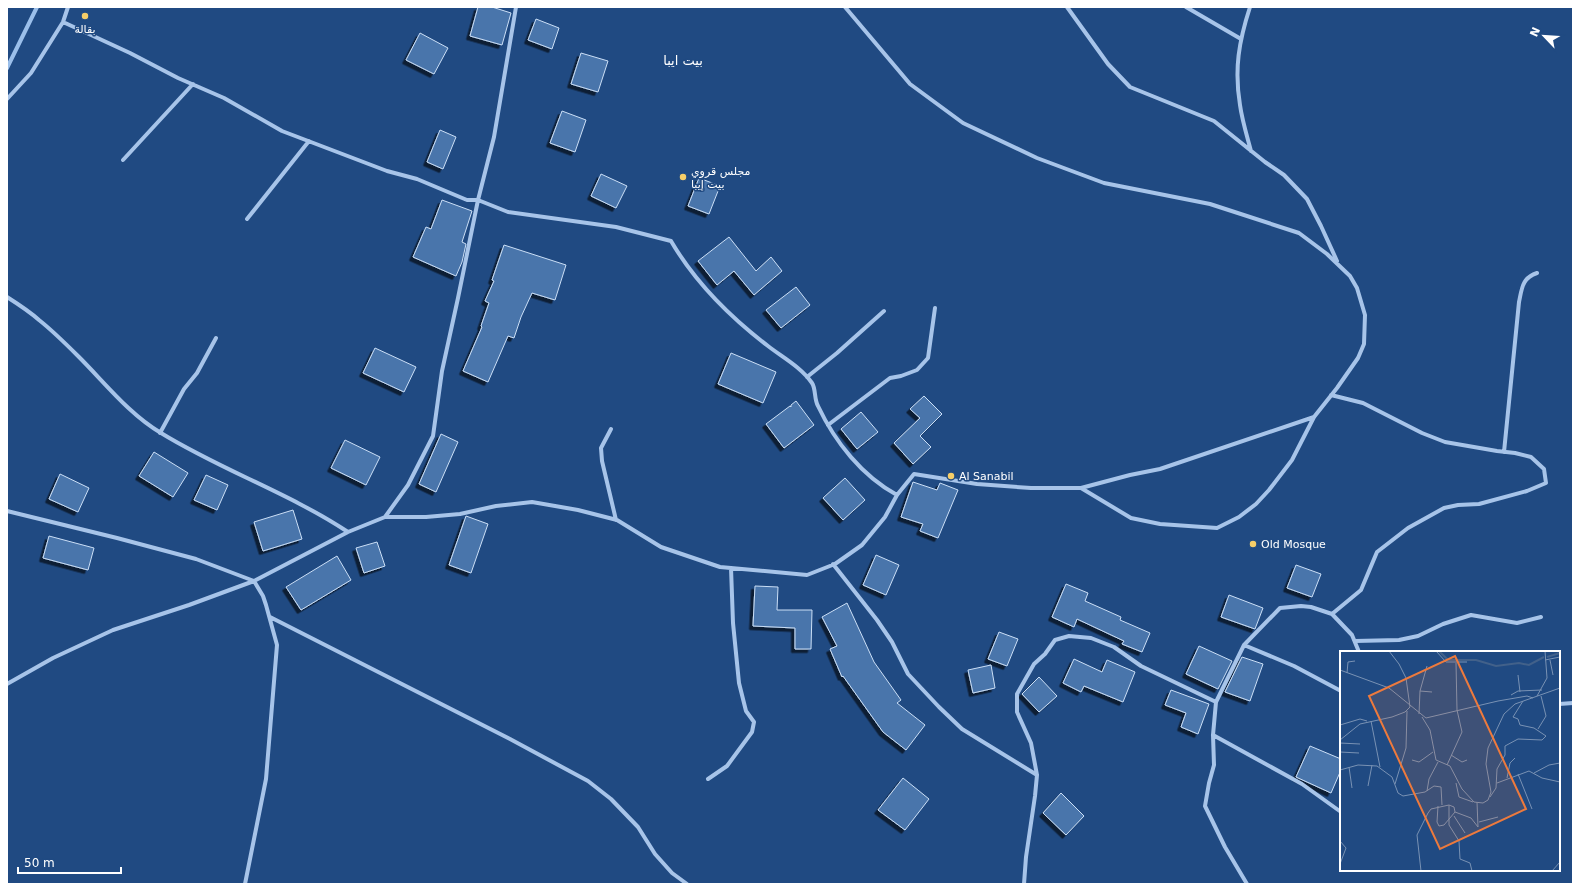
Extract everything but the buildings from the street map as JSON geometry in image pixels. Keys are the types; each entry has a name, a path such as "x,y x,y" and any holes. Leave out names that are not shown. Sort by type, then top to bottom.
{"street":[{"path":"7,99 31,73 63,22 68,7"},
{"path":"385,517 408,485 434,436 442,371 478,200 494,137 516,7"},
{"path":"845,7 910,84 962,124 1037,158 1104,183 1210,204 1299,233 1338,264 1350,276 1357,288 1365,315 1364,344 1358,358 1314,417 1292,460 1256,504 1239,517 1217,528 1160,524 1131,518 1081,488"},
{"path":"1066,7 1108,64 1130,88 1214,121 1284,175 1307,199 1338,264"},
{"path":"1186,7 1240,39"},
{"path":"1250,7 1240,39 1237,64 1240,105 1251,151"},
{"path":"63,22 224,98 282,131 387,171 417,179 467,200 478,200 508,212 616,227 672,241 698,280 708,291 767,346 797,367 807,377 813,384 817,404 837,440 865,472 882,487 898,495"},
{"path":"122,160 193,84"},
{"path":"247,219 309,141"},
{"path":"1504,452 1519,302 1525,280 1528,276 1536,273"},
{"path":"7,297 39,319 78,356 132,412 160,433 225,467 291,498 348,532"},
{"path":"828,425 890,378 901,376 917,370 928,358 935,308"},
{"path":"807,377 837,353 884,311"},
{"path":"160,433 184,389 197,373 216,338"},
{"path":"1331,395 1363,403 1422,433 1445,442 1531,457 1544,469 1546,483 1527,491 1480,504 1458,505 1444,508 1408,528 1377,552 1361,590 1332,614"},
{"path":"7,684 53,658 113,630 189,605 254,581 348,532 385,517 433,516 532,502 578,510 616,520 661,547 720,567 807,575 833,564 862,545 885,517 898,495 914,474 976,484 1031,488 1081,488 1160,469 1314,417"},
{"path":"611,429 601,448 602,460 616,520"},
{"path":"7,511 196,558 254,581 263,596 277,645 266,779 245,884"},
{"path":"833,564 877,620 892,642 908,674 939,707 962,729 1037,775"},
{"path":"708,779 727,766 752,732 754,722 746,711 739,683 733,623 731,568"},
{"path":"1247,884 1225,848 1205,806 1214,765 1213,735 1216,702 1244,645 1280,608 1301,606 1311,607 1332,614 1352,635 1359,651"},
{"path":"1355,641 1399,640 1418,636 1443,624 1471,615 1517,623 1541,617"},
{"path":"270,617 567,768 588,781 611,799 638,827 655,854 672,873 687,884"},
{"path":"1024,884 1026,857 1037,775 1031,744 1017,712 1017,694 1034,664 1045,654 1055,640 1069,636 1091,638 1114,647 1141,666 1216,702"},
{"path":"1244,645 1294,666 1340,690"},
{"path":"1560,704 1573,703"},
{"path":"1213,735 1302,784 1340,811"}],"waterway":[{"path":"7,68 37,7"}],"place":[{"name":"بقالة","path":"85,16"},
{"name":"مجلس قروي بيت إيبا","path":"683,177"},
{"name":"Al Sanabil","path":"951,476"},
{"name":"Old Mosque","path":"1253,544"}],"district":[{"name":"بيت ايبا","path":"683,60"}]}
